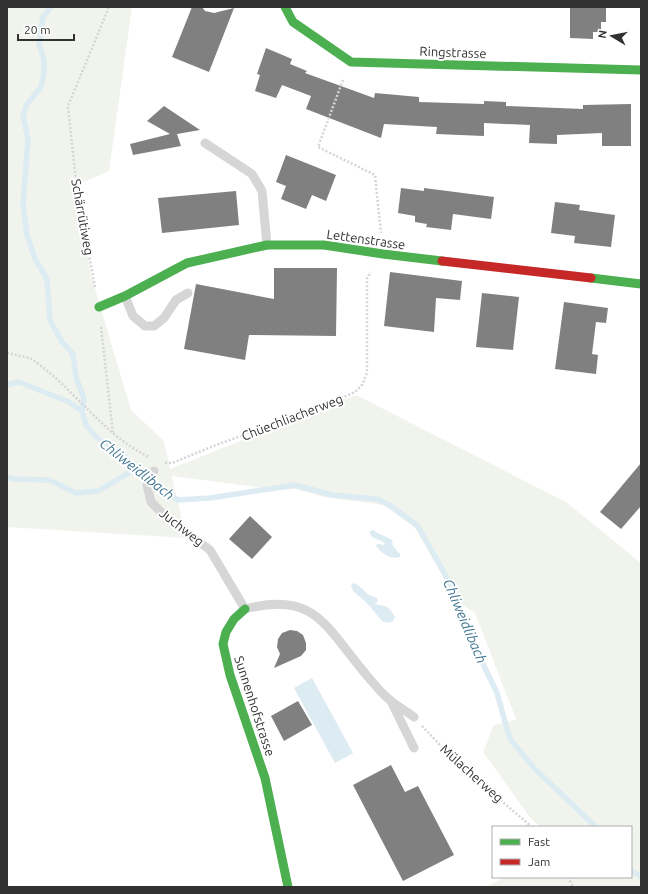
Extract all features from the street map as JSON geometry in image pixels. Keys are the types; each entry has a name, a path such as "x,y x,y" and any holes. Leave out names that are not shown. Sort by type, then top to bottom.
{"street":[{"path":"285,7 293,22 351,62"},
{"name":"Ringstrasse","path":"351,62 641,70"},
{"name":"Lettenstrasse","path":"99,307 125,296 187,263 267,245 324,245 383,254 641,284"},
{"name":"Sunnenhofstrasse","path":"245,609 234,619 226,632 223,644 230,675 265,778 288,887"}],"lane":[{"path":"205,143 252,174 262,191 267,245"},
{"path":"125,296 133,316 145,326 154,326 164,318 176,300 188,293"},
{"name":"Juchweg","path":"154,471 147,485 151,502 165,516 210,550 245,609"},
{"path":"245,609 259,605 273,604 296,607 310,611 333,633 364,672 390,700 414,717"},
{"path":"390,700 414,748"}],"path":[{"name":"Schärrütiweg","path":"108,7 68,106 76,182 99,307 113,434"},
{"path":"351,62 318,146 375,175 383,254"},
{"name":"Chüechliacherweg","path":"158,462 172,464 216,445 326,405 355,392 362,385 367,373 367,278 383,254"},
{"path":"7,353 30,358 36,362 73,394 96,419 113,434 135,450 158,462 154,471"},
{"name":"Mülacherweg","path":"414,717 457,763 531,826"},
{"path":"568,878 573,887"}],"shaded area":[{"path":"7,7 132,7 109,171 78,184 91,275 131,410 164,441 170,469 356,395 566,502 641,563 641,887 485,887 504,878 632,878 632,826 539,826 529,816 483,752 494,725 516,719 475,613 457,601 415,528 384,505 324,497 296,489 279,490 172,476 186,538 7,527"},
{"path":"373,530 392,540 393,546 400,554 400,557 393,558 380,551 376,545 384,545 385,543 372,537 370,531"},
{"path":"354,583 362,588 367,594 377,598 378,601 375,604 389,608 395,617 393,621 389,623 382,621 366,602 354,592 351,587"},
{"path":"312,678 353,753 335,763 294,688"}],"building":[{"path":"192,7 202,7 205,11 214,13 234,8 209,72 172,57"},
{"path":"570,7 606,7 606,22 601,22 601,32 593,32 593,39 570,38"},
{"path":"266,48 292,59 290,64 307,71 305,73 374,98 375,93 419,97 419,102 484,104 484,101 506,102 506,106 583,109 583,105 631,104 631,146 602,146 602,133 557,135 557,144 529,143 530,125 484,123 484,136 436,134 437,127 384,124 381,138 306,109 311,96 282,85 276,98 255,91 260,75 257,74"},
{"path":"164,106 200,130 177,134 181,146 133,155 130,144 170,134 147,121"},
{"path":"286,155 336,175 326,201 312,195 306,209 281,199 286,186 276,182"},
{"path":"401,188 424,191 424,188 494,197 491,219 453,214 451,230 426,227 427,224 415,222 415,216 398,213"},
{"path":"236,191 239,225 162,233 158,198"},
{"path":"555,202 580,205 579,210 615,215 611,247 574,243 575,236 551,233"},
{"path":"274,268 337,268 336,336 249,335 245,360 184,349 196,284 274,299"},
{"path":"390,272 462,281 460,300 436,298 434,332 384,326"},
{"path":"482,293 519,297 513,350 476,347"},
{"path":"564,302 608,308 606,323 596,322 592,354 598,355 596,374 555,369"},
{"path":"641,463 641,506 621,529 600,512"},
{"path":"250,516 272,537 252,559 229,539"},
{"path":"290,630 297,631 303,635 306,643 306,650 301,656 274,668 280,654 277,647 278,639 282,633"},
{"path":"298,701 312,725 284,741 271,716"},
{"path":"391,765 405,792 418,786 454,855 403,881 353,785"}],"waterway":[{"name":"Chliweidlibach","path":"51,7 43,17 39,44 44,60 44,74 41,87 27,104 23,115 28,140 23,204 27,235 35,259 47,279 50,320 62,342 73,354 76,377 84,399 82,411 86,425 96,437 122,454 153,483 178,500 210,498 295,485 332,495 377,499 391,506 418,526 457,596 473,643 497,693 510,739 535,769 595,826"},
{"path":"7,385 19,382 69,402 82,411"},
{"path":"7,477 14,479 49,480 76,493 98,491 137,468"},
{"name":"Chliweidlibach","path":"632,871 641,877"}],"traffic: fast":[{"path":"285,7 293,22 351,62 641,70"},
{"path":"99,307 125,296 187,263 267,245 324,245 442,261"},
{"path":"591,278 641,284"},
{"path":"245,609 234,619 226,632 223,644 230,675 265,778 288,887"}],"traffic: jam":[{"path":"442,261 591,278"}]}
